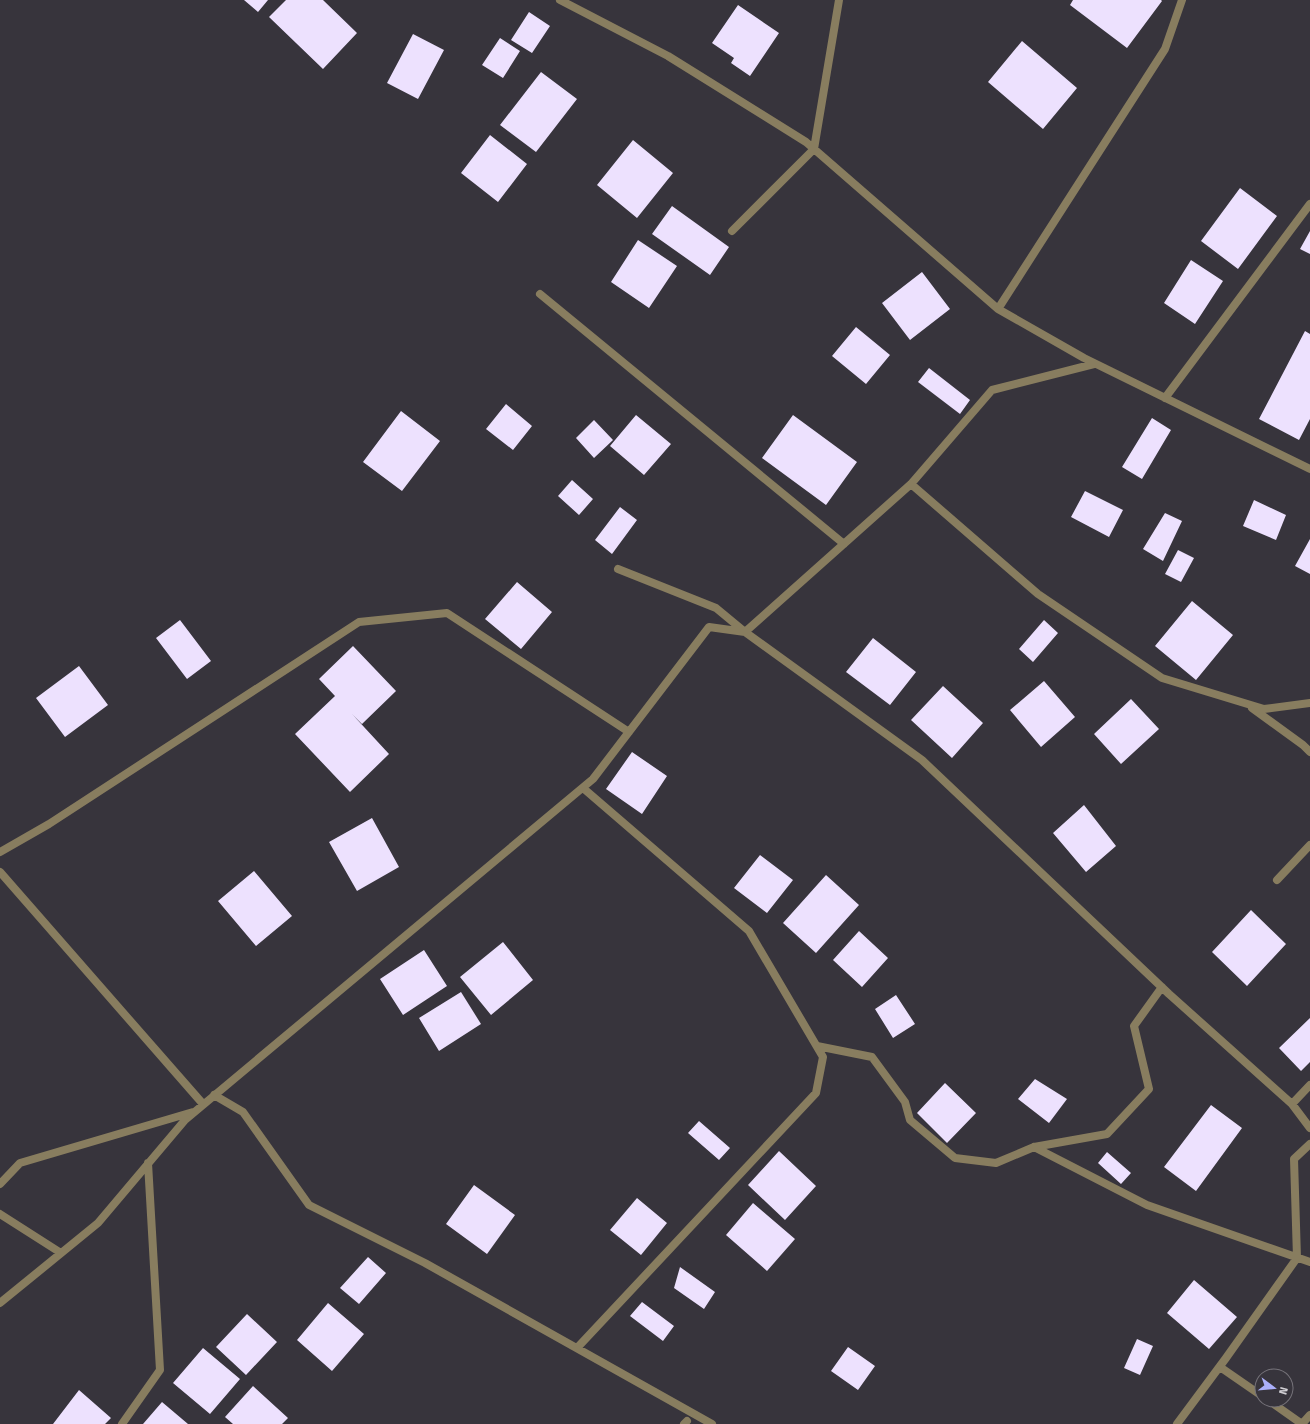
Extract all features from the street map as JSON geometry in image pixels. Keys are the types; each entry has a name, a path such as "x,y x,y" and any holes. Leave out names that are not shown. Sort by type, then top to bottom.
{"street":[{"path":"560,0 668,56 806,142 998,309 1094,364 1309,466"},
{"path":"732,231 814,149 839,0"},
{"path":"998,309 1165,50 1182,0"},
{"path":"1165,398 1310,204"},
{"path":"540,294 844,544"},
{"path":"0,1303 98,1223 185,1120 203,1104 593,779 709,627 745,632 912,484 992,390 1094,364"},
{"path":"912,484 1038,594 1162,678 1264,708 1310,703"},
{"path":"618,569 716,608 745,632 922,760 1162,988 1292,1104 1310,1128"},
{"path":"0,852 49,824 359,622 447,613 629,732"},
{"path":"1247,704 1303,745 1310,752"},
{"path":"577,1348 816,1093 823,1057 749,931 583,788"},
{"path":"1277,880 1310,845"},
{"path":"0,872 203,1104"},
{"path":"817,1046 872,1057 905,1102 910,1120 955,1158 996,1163 1034,1147 1108,1134 1149,1089 1134,1026 1162,988"},
{"path":"1292,1104 1310,1086"},
{"path":"214,1095 243,1112 310,1204 425,1263 712,1424"},
{"path":"0,1184 20,1163 196,1111"},
{"path":"1177,1424 1297,1258 1294,1159 1310,1144"},
{"path":"1034,1147 1147,1204 1310,1262"},
{"path":"122,1424 160,1370 148,1163"},
{"path":"0,1214 61,1253"},
{"path":"1220,1366 1254,1390"},
{"path":"1279,1408 1302,1424 1310,1415"}],"building":[{"path":"244,0 268,0 258,12"},
{"path":"286,0 323,0 357,33 323,69 269,17"},
{"path":"1073,0 1162,1 1127,48 1070,5"},
{"path":"738,5 779,33 750,76 731,63 734,58 712,43"},
{"path":"529,12 550,26 532,53 511,40"},
{"path":"413,34 444,50 418,99 387,83"},
{"path":"500,38 520,51 503,78 482,65"},
{"path":"1022,41 1077,88 1043,129 988,82"},
{"path":"541,72 577,99 536,152 500,125"},
{"path":"490,135 527,164 498,202 461,173"},
{"path":"633,140 673,173 637,218 597,185"},
{"path":"1240,188 1277,216 1238,269 1201,241"},
{"path":"672,206 729,247 710,275 652,234"},
{"path":"1310,231 1310,254 1300,249"},
{"path":"638,240 677,266 649,308 611,282"},
{"path":"1191,260 1223,281 1195,324 1164,303"},
{"path":"922,272 950,309 910,340 882,303"},
{"path":"856,327 890,355 866,384 832,356"},
{"path":"1305,331 1310,334 1310,419 1299,440 1259,419"},
{"path":"929,368 970,400 960,414 918,382"},
{"path":"506,404 532,426 513,450 486,429"},
{"path":"401,411 440,441 402,491 363,462"},
{"path":"636,415 671,444 644,475 610,446"},
{"path":"793,415 857,462 826,505 762,458"},
{"path":"1152,418 1171,430 1142,479 1122,467"},
{"path":"594,420 613,440 594,458 576,438"},
{"path":"572,480 593,499 579,515 558,496"},
{"path":"1085,491 1123,510 1109,537 1071,517"},
{"path":"1254,500 1286,515 1276,540 1243,526"},
{"path":"620,507 637,520 612,554 595,540"},
{"path":"1165,513 1182,521 1163,561 1143,549"},
{"path":"1310,539 1310,574 1295,566"},
{"path":"1178,550 1194,558 1181,582 1165,574"},
{"path":"517,582 552,612 521,649 485,619"},
{"path":"1192,601 1233,635 1196,680 1155,646"},
{"path":"180,620 211,661 187,679 156,638"},
{"path":"1044,620 1058,633 1033,662 1019,649"},
{"path":"873,638 916,672 890,705 846,672"},
{"path":"353,646 396,691 362,724 352,714 389,754 350,792 295,734 335,696 319,679"},
{"path":"79,666 108,705 65,737 36,698"},
{"path":"1044,681 1075,717 1041,747 1010,710"},
{"path":"943,686 983,723 952,758 911,720"},
{"path":"1131,699 1159,729 1121,764 1094,734"},
{"path":"632,752 667,776 642,814 606,789"},
{"path":"1084,805 1116,846 1086,872 1053,833"},
{"path":"372,818 399,867 357,891 329,842"},
{"path":"760,855 793,880 767,913 734,888"},
{"path":"254,871 292,916 256,946 218,901"},
{"path":"826,875 859,905 816,953 783,923"},
{"path":"1251,910 1286,944 1247,986 1212,952"},
{"path":"859,931 888,958 862,987 833,960"},
{"path":"503,942 533,980 491,1015 460,977"},
{"path":"424,950 447,986 403,1015 380,979"},
{"path":"461,992 481,1024 439,1051 419,1018"},
{"path":"896,995 915,1024 893,1038 875,1009"},
{"path":"1310,1018 1310,1062 1301,1071 1279,1048"},
{"path":"1035,1079 1067,1099 1049,1123 1018,1099"},
{"path":"945,1083 976,1113 947,1143 917,1113"},
{"path":"1211,1105 1242,1128 1196,1191 1164,1167"},
{"path":"699,1121 730,1148 719,1160 688,1133"},
{"path":"779,1151 816,1186 785,1220 748,1185"},
{"path":"1107,1152 1131,1173 1121,1184 1098,1163"},
{"path":"474,1185 515,1215 487,1254 446,1224"},
{"path":"637,1198 667,1223 641,1255 610,1230"},
{"path":"753,1203 795,1239 767,1271 726,1235"},
{"path":"368,1257 386,1273 359,1304 340,1288"},
{"path":"680,1267 715,1292 704,1309 674,1288"},
{"path":"1194,1280 1237,1317 1209,1349 1167,1313"},
{"path":"642,1302 674,1326 663,1341 630,1316"},
{"path":"328,1303 364,1334 332,1371 297,1340"},
{"path":"247,1314 277,1342 246,1375 216,1347"},
{"path":"1137,1339 1153,1346 1140,1375 1124,1368"},
{"path":"848,1347 875,1366 858,1390 831,1371"},
{"path":"203,1348 240,1379 210,1414 173,1383"},
{"path":"253,1386 288,1418 282,1424 233,1424 225,1417"},
{"path":"79,1390 111,1418 105,1424 53,1424"},
{"path":"162,1402 188,1424 143,1424"}]}
